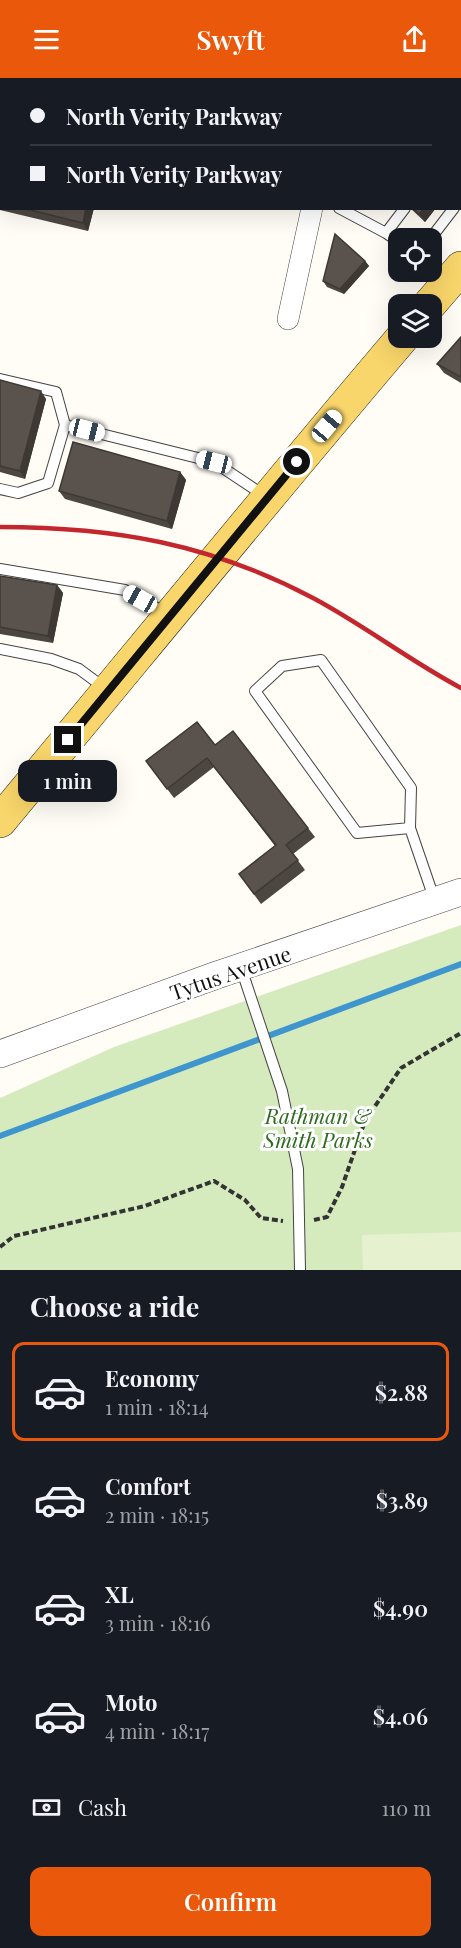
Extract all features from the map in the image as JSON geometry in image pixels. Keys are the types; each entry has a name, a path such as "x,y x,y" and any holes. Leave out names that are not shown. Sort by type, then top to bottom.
{"main road":[{"path":"435,294 448,271"},
{"path":"0,821 267,497 394,348"}],"street":[{"path":"288,319 312,210"},
{"name":"Tytus Avenue","path":"0,1054 461,892"}],"lane":[{"path":"343,210 386,233 403,210"},
{"path":"439,228 452,210"},
{"path":"0,378 56,392 65,425 48,483 18,493 0,489"},
{"path":"65,425 214,462 267,497"},
{"path":"0,569 125,590 170,616"},
{"path":"0,650 51,659 79,669 109,691"},
{"path":"410,828 357,833 255,691 282,666 321,660 411,788 410,828 435,902"},
{"path":"241,968 282,1091 298,1169 300,1270"}],"path":[{"path":"313,1220 327,1217 342,1187 365,1121 401,1068 461,1034"},
{"path":"0,1246 14,1236 145,1206 214,1181 246,1200 261,1218 286,1222"}],"green space":[{"name":"Rathman & Smith Parks","path":"461,925 461,1270 0,1270 0,1098 114,1047"},
{"path":"461,1232 461,1270 363,1270 362,1235"}],"building":[{"path":"30,210 86,210 83,223"},
{"path":"335,234 365,261 340,289 323,281"},
{"path":"461,337 461,377 437,364"},
{"path":"0,380 41,391 20,471 0,466"},
{"path":"73,442 180,472 167,521 59,491"},
{"path":"0,576 57,585 48,636 0,627"},
{"path":"197,722 215,745 233,731 308,828 286,845 298,860 254,894 239,874 276,845 207,758 167,789 146,761"}],"waterway":[{"path":"0,1136 461,964"}],"railway":[{"path":"0,527 83,530 122,535 161,542 237,564 275,579 313,598 461,688"}],"route":[{"path":"68,740 297,462"}]}
